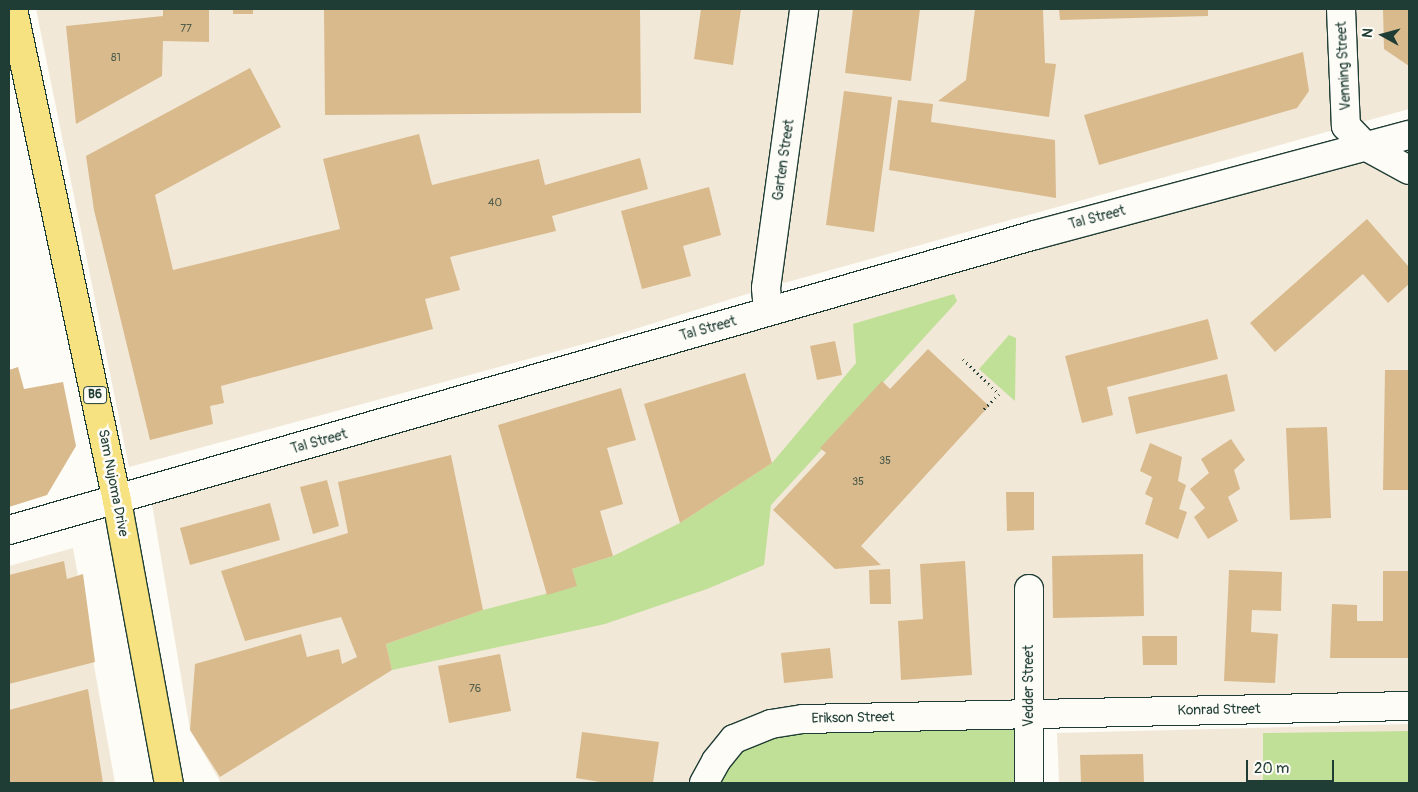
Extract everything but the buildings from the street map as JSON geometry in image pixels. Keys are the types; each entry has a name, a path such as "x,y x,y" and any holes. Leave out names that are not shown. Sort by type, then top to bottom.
{"highway":[{"name":"Sam Nujoma Drive","path":"13,9 117,502 169,783"}],"street":[{"name":"Garten Street","path":"768,311 766,288 804,9"},
{"name":"Venning Street","path":"1341,9 1346,126 1365,146 1409,170"},
{"name":"Tal Street","path":"9,530 117,502 1065,226 1409,135"},
{"name":"Vedder Street","path":"1029,588 1029,783"},
{"name":"Konrad Street","path":"1028,715 1409,706"},
{"name":"Erikson Street","path":"704,783 716,761 734,739 771,724 803,719 1028,715"}],"path":[{"path":"963,359 999,394 983,410"}],"shaded area":[{"path":"36,9 1409,9 1409,109 766,288 606,338 129,467"},
{"path":"1365,146 1409,170 1409,706 1029,715 1029,783 221,783 190,730 150,492"},
{"path":"73,548 115,783 9,783 9,566"},
{"path":"1409,724 1409,783 1059,783 1057,733"}],"green space":[{"path":"954,294 957,301 952,307 771,505 764,565 707,589 605,624 392,670 386,644 483,610 576,586 572,569 613,556 680,523 772,463 856,363 853,324"},
{"path":"1009,335 1016,338 1015,401 979,369"},
{"path":"1028,715 1029,783 704,783 771,724"},
{"path":"1409,731 1409,783 1263,783 1263,733"}]}
